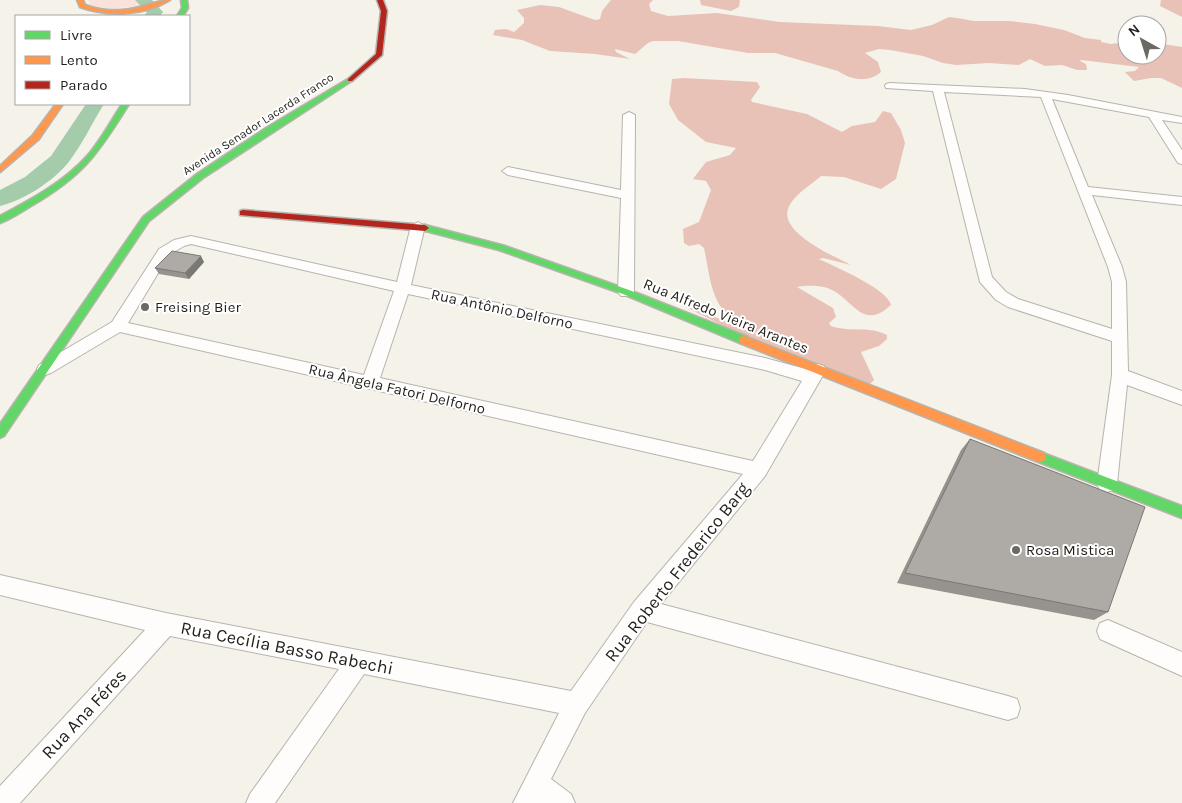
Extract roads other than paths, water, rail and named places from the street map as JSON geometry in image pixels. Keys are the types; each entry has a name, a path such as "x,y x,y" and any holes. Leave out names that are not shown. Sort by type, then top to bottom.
{"main road":[{"path":"80,0 82,6 102,14 137,10 161,3 164,6 183,8"},
{"name":"Avenida Senador Lacerda Franco","path":"0,433 45,370 146,219 200,176 268,130 358,76 379,55 384,11 380,0"},
{"path":"0,170 36,137 58,105"},
{"path":"0,220 35,201 68,179 92,156 124,105"},
{"name":"Rua Alfredo Vieira Arantes","path":"243,212 418,226 502,248 626,292 816,374 915,409 1182,512"}],"street":[{"path":"890,86 1024,92 1182,120"},
{"path":"938,88 985,280 1001,296 1013,303 1120,338"},
{"path":"1046,95 1047,103 1115,267 1119,282 1120,375 1107,484"},
{"path":"1153,114 1182,160"},
{"path":"626,292 629,115"},
{"path":"508,171 627,195"},
{"path":"1083,190 1182,201"},
{"path":"370,382 403,288 418,226"},
{"name":"Rua Antônio Delforno","path":"118,326 164,252 179,243 191,240 403,288 816,374"},
{"path":"45,370 118,326"},
{"name":"Rua Ângela Fatori Delforno","path":"118,326 758,470"},
{"name":"Rua Roberto Frederico Barg","path":"531,794 576,704 642,610 758,470 816,374"},
{"path":"1120,375 1182,398"},
{"name":"Rua Cecília Basso Rabechi","path":"0,584 166,624 576,704"},
{"path":"642,610 1008,708"},
{"name":"Rua Ana Féres","path":"2,803 166,624"},
{"path":"1108,631 1182,664"},
{"path":"259,803 358,662"},
{"path":"531,794 562,803"}],"waterway":[{"path":"143,0 155,12 153,15"},
{"path":"0,199 33,182 59,160 94,105"}],"place":[{"name":"Freising Bier","path":"145,307"},
{"name":"Rosa Mistica","path":"1016,550"}]}
